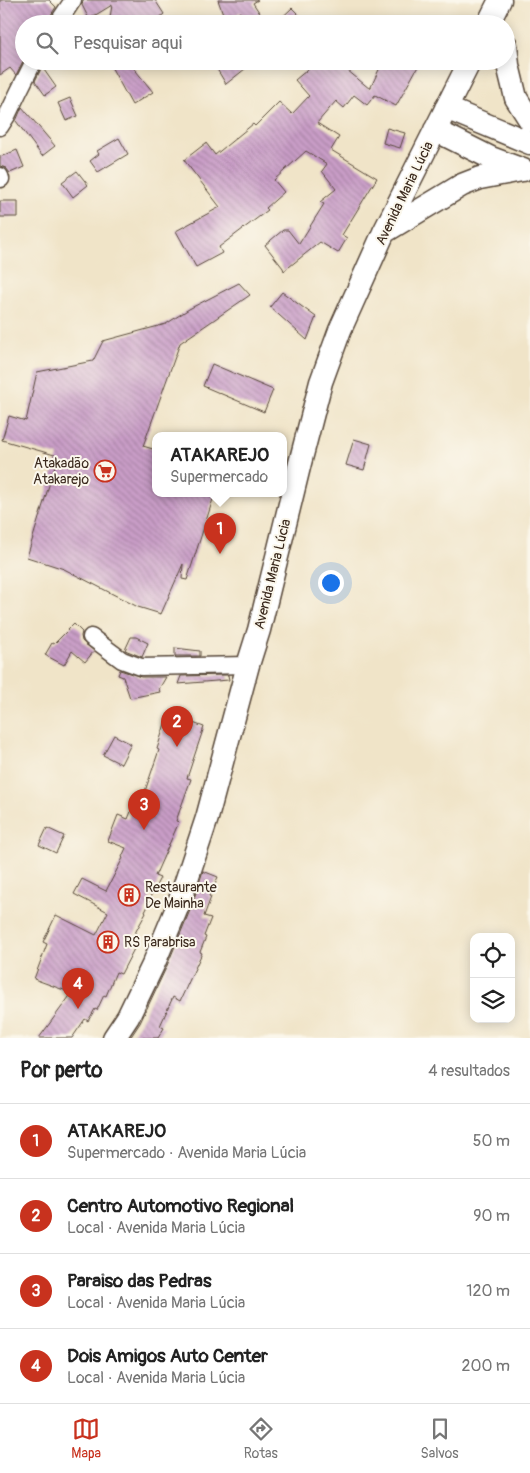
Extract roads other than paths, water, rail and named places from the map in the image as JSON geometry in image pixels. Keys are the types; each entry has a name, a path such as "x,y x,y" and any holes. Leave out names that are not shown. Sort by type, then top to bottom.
{"main road":[{"path":"493,15 501,0"},
{"path":"501,0 503,15"},
{"name":"Avenida Maria Lúcia","path":"114,1038 128,1017 154,963 179,903 207,818 259,630 321,382 340,330 384,232 465,70"},
{"path":"509,70 516,98 530,120"},
{"path":"446,108 530,143"},
{"path":"435,130 491,158 526,171"},
{"path":"384,232 462,185 480,178 526,171"}],"street":[{"path":"63,15 73,0"},
{"path":"0,127 29,70"},
{"path":"91,636 122,660 141,667 248,665"}],"place":[{"name":"Atakadão Atakarejo","path":"105,471"},
{"name":"ATAKAREJO","path":"220,554"},
{"name":"Centro Automotivo Regional","path":"177,747"},
{"name":"Paraiso das Pedras","path":"144,830"},
{"name":"Restaurante De Mainha","path":"129,895"},
{"name":"RS Parabrisa","path":"108,942"},
{"name":"Dois Amigos Auto Center","path":"78,1009"}]}
